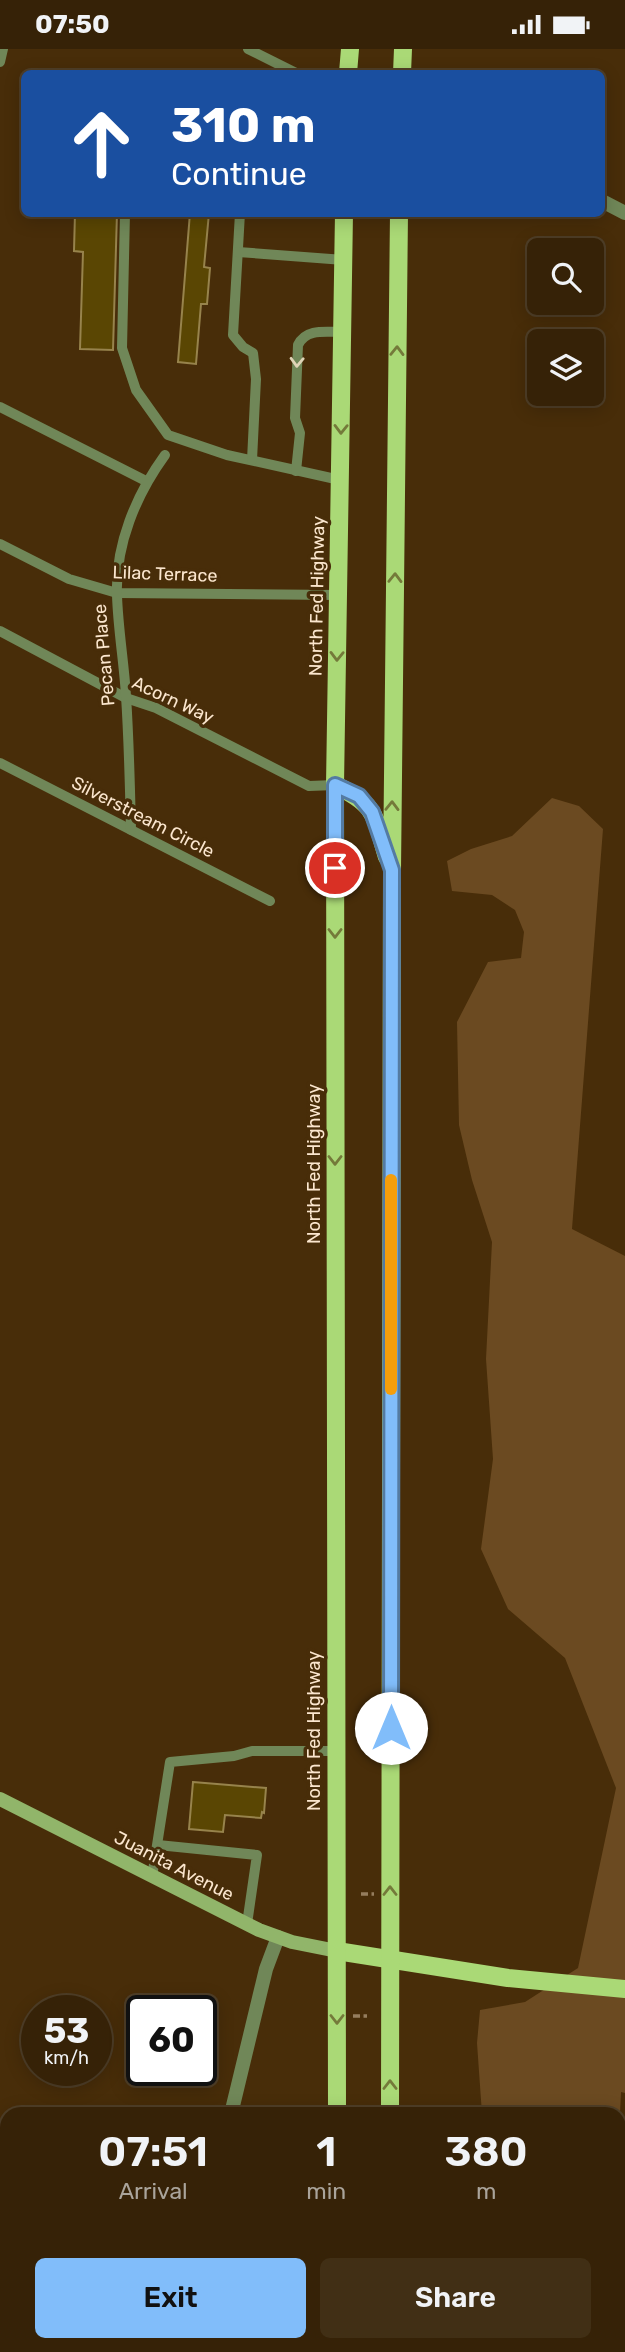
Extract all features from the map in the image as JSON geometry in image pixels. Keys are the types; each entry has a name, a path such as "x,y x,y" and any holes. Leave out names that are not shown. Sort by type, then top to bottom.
{"main road":[{"path":"348,70 350,49"},
{"path":"401,70 403,49"},
{"name":"North Fed Highway","path":"337,2107 335,785 344,217"},
{"path":"390,2107 392,870 398,217"},
{"path":"335,785 359,796 372,812 392,870"},
{"path":"337,1951 508,1978 625,1989"}],"street":[{"path":"605,203 625,213"},
{"name":"Juanita Avenue","path":"0,1799 247,1924 278,1937 337,1951"},
{"path":"233,2107 266,1969 278,1937"}],"lane":[{"path":"0,62 3,49"},
{"path":"248,49 290,70"},
{"path":"125,217 122,348 136,390 168,435 226,455 340,480"},
{"path":"240,217 233,335 243,347 253,353 256,379 252,460"},
{"path":"238,252 344,260"},
{"path":"296,471 300,433 295,418 298,345 301,337 310,333 342,332"},
{"path":"0,407 146,481"},
{"name":"Pecan Place","path":"131,830 126,698 117,593 118,565 136,501 164,455"},
{"name":"Lilac Terrace","path":"0,544 69,579 117,593 338,595"},
{"name":"Acorn Way","path":"0,631 126,698 156,708 309,786 335,785"},
{"name":"Silverstream Circle","path":"0,763 270,901"},
{"path":"152,1877 170,1762 234,1756 252,1751 335,1752"},
{"path":"158,1845 257,1855 247,1924"}],"path":[{"path":"361,1894 376,1894"},
{"path":"347,2016 367,2016"}],"shaded area":[{"path":"552,798 579,806 603,829 572,1229 625,1256 625,2093 621,2092 620,2107 482,2107 477,2043 480,2010 525,2002 578,1968 616,1788 565,1658 508,1609 481,1549 493,1459 486,1359 492,1242 472,1180 459,1125 457,1022 488,962 521,958 524,932 515,910 492,895 452,891 447,861 471,849 512,836"}],"building":[{"path":"75,217 117,217 113,350 80,349 83,252 74,251"},
{"path":"190,217 209,217 204,267 210,268 207,304 201,304 196,364 178,362"},
{"path":"193,1782 266,1788 264,1813 262,1812 261,1818 225,1815 223,1832 189,1829"}],"slow traffic":[{"path":"391,1180 391,1389"}],"route":[{"path":"335,868 335,785 359,796 372,812 392,870 391,1728"}]}
